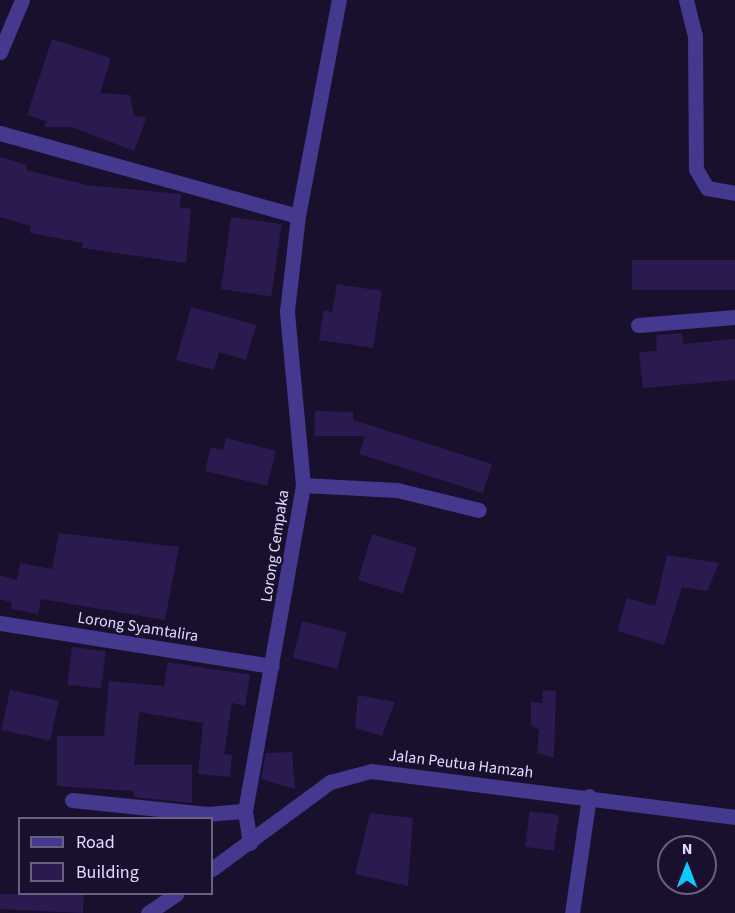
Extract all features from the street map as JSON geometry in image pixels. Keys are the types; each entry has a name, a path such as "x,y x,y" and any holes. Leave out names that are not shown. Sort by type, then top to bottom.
{"street":[{"path":"0,52 3,31 22,0"},
{"name":"Lorong Cempaka","path":"250,843 245,811 303,484 286,340 298,216 339,0"},
{"path":"687,0 695,36 696,169 707,188 735,193"},
{"path":"0,132 298,216"},
{"path":"638,325 735,317"},
{"path":"303,484 398,490 478,510"},
{"name":"Lorong Syamtalira","path":"0,623 272,666"},
{"name":"Jalan Peutua Hamzah","path":"213,868 330,782 371,771 589,796 735,817"},
{"path":"572,913 589,796"},
{"path":"72,800 207,814 245,811"},
{"path":"148,913 175,895"}],"building":[{"path":"52,39 111,58 100,93 130,95 134,116 147,117 134,151 72,127 44,127 46,121 27,115"},
{"path":"0,157 27,165 26,170 87,185 181,194 180,207 191,209 186,263 82,248 83,243 30,233 31,226 0,217"},
{"path":"231,217 282,224 271,296 221,289"},
{"path":"632,260 735,260 735,290 632,290"},
{"path":"337,284 382,291 373,348 319,340 324,310 332,312"},
{"path":"191,307 256,325 246,360 219,352 214,370 176,360"},
{"path":"682,333 683,344 735,339 735,380 643,388 639,352 657,351 656,335"},
{"path":"315,411 353,412 353,420 492,464 483,493 359,454 365,436 314,436"},
{"path":"226,438 276,451 267,486 205,471 211,447 223,450"},
{"path":"59,533 179,547 165,620 41,599 38,614 11,609 12,603 0,599 0,575 17,580 20,563 52,569"},
{"path":"372,534 417,548 403,594 358,580"},
{"path":"667,555 719,563 707,591 682,587 664,645 617,631 627,598 655,606"},
{"path":"302,621 347,632 337,669 293,658"},
{"path":"72,647 106,651 101,689 67,685"},
{"path":"168,662 250,675 245,706 232,703 224,754 232,755 230,777 198,774 203,723 139,712 134,765 192,765 192,803 134,797 134,791 57,786 57,736 104,736 109,681 164,686"},
{"path":"10,690 59,700 50,740 1,730"},
{"path":"543,690 556,691 554,758 537,753 539,730 531,725 531,702 542,703"},
{"path":"358,695 395,702 382,736 355,728"},
{"path":"292,752 295,789 261,779 266,753"},
{"path":"530,811 559,815 554,851 525,847"},
{"path":"370,813 413,818 408,886 355,874"},
{"path":"0,894 84,895 83,913 0,909"}]}
